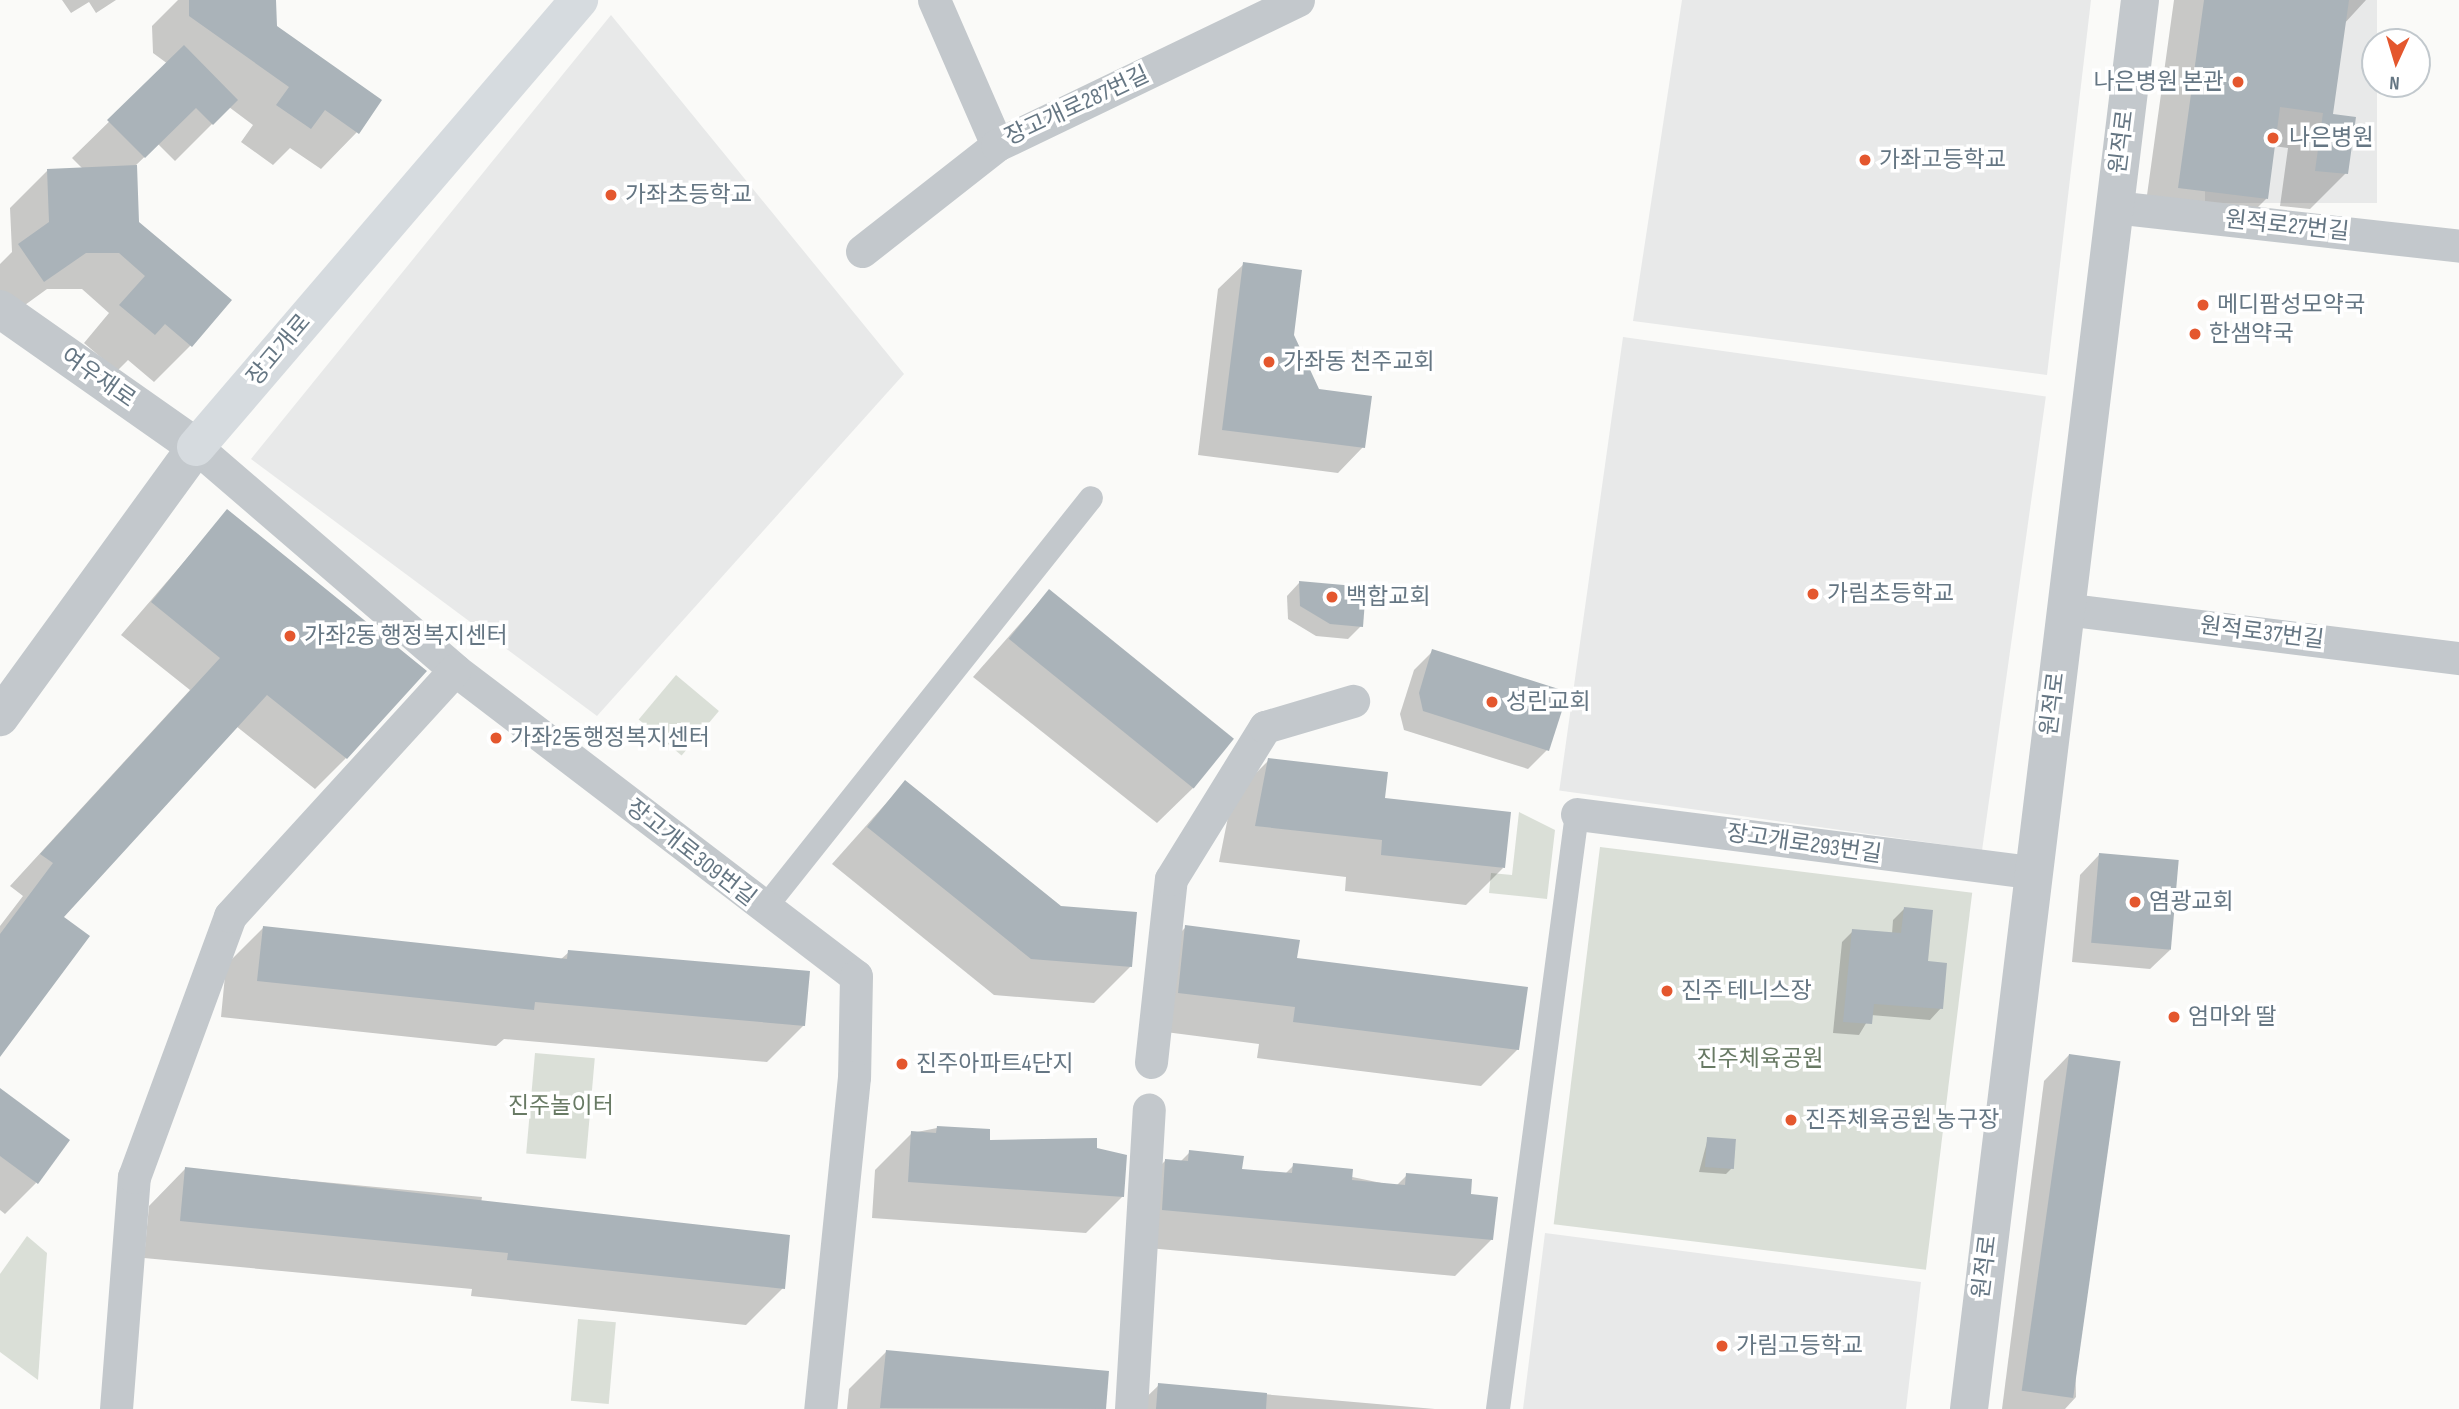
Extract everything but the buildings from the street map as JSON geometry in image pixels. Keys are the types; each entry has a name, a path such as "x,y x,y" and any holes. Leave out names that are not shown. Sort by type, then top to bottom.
{"main road":[{"name":"장고개로","path":"196,447 579,0"}],"street":[{"name":"장고개로287번길","path":"934,0 997,145 1298,0"},
{"name":"원적로","path":"1969,1409 2032,872 2140,0"},
{"path":"862,251 997,145"},
{"name":"원적로27번길","path":"2114,207 2459,246"},
{"name":"여우재로","path":"0,309 196,447"},
{"name":"장고개로309번길","path":"196,447 455,670 764,909 856,976 854,1077 820,1409"},
{"name":"장고개로","path":"0,717 196,447"},
{"path":"764,909 1091,498"},
{"name":"원적로37번길","path":"2064,609 2459,657"},
{"path":"116,1409 134,1177 229,916 455,670"},
{"path":"1151,1062 1171,879 1265,727 1353,701"},
{"path":"1498,1409 1577,814"},
{"name":"장고개로293번길","path":"1577,814 2032,872"},
{"path":"1131,1409 1149,1110"}],"shaded area":[{"name":"가좌고등학교","path":"1682,0 2091,0 2047,375 1633,321"},
{"name":"나은병원","path":"2205,0 2377,0 2377,28 2361,28 2361,98 2377,98 2377,203 2205,203"},
{"name":"가좌초등학교","path":"611,15 904,374 597,716 251,459"},
{"name":"가림초등학교","path":"1623,337 2046,396 1982,850 1559,791"},
{"name":"가림고등학교","path":"1545,1233 1921,1282 1906,1409 1523,1409"}],"green space":[{"path":"676,675 719,711 682,755 639,719"},
{"path":"1519,812 1555,830 1547,899 1489,893 1491,873 1512,875"},
{"name":"진주체육공원","path":"1600,847 1972,893 1926,1270 1554,1224"},
{"name":"진주놀이터","path":"535,1053 595,1058 586,1159 526,1154"},
{"path":"27,1236 47,1253 38,1380 0,1352 0,1274"},
{"path":"578,1319 616,1322 609,1404 571,1401"}],"place":[{"name":"나은병원 본관","path":"2238,82"},
{"name":"나은병원","path":"2273,138"},
{"name":"가좌고등학교","path":"1865,160"},
{"name":"가좌초등학교","path":"611,195"},
{"name":"메디팜성모약국","path":"2203,305"},
{"name":"한샘약국","path":"2195,334"},
{"name":"가좌동 천주교회","path":"1269,362"},
{"name":"가림초등학교","path":"1813,594"},
{"name":"백합교회","path":"1332,597"},
{"name":"가좌2동 행정복지센터","path":"290,636"},
{"name":"성린교회","path":"1492,702"},
{"name":"가좌2동행정복지센터","path":"496,738"},
{"name":"염광교회","path":"2135,902"},
{"name":"진주 테니스장","path":"1667,991"},
{"name":"엄마와 딸","path":"2174,1017"},
{"name":"진주아파트4단지","path":"902,1064"},
{"name":"진주체육공원 농구장","path":"1791,1120"},
{"name":"가림고등학교","path":"1722,1346"}]}
